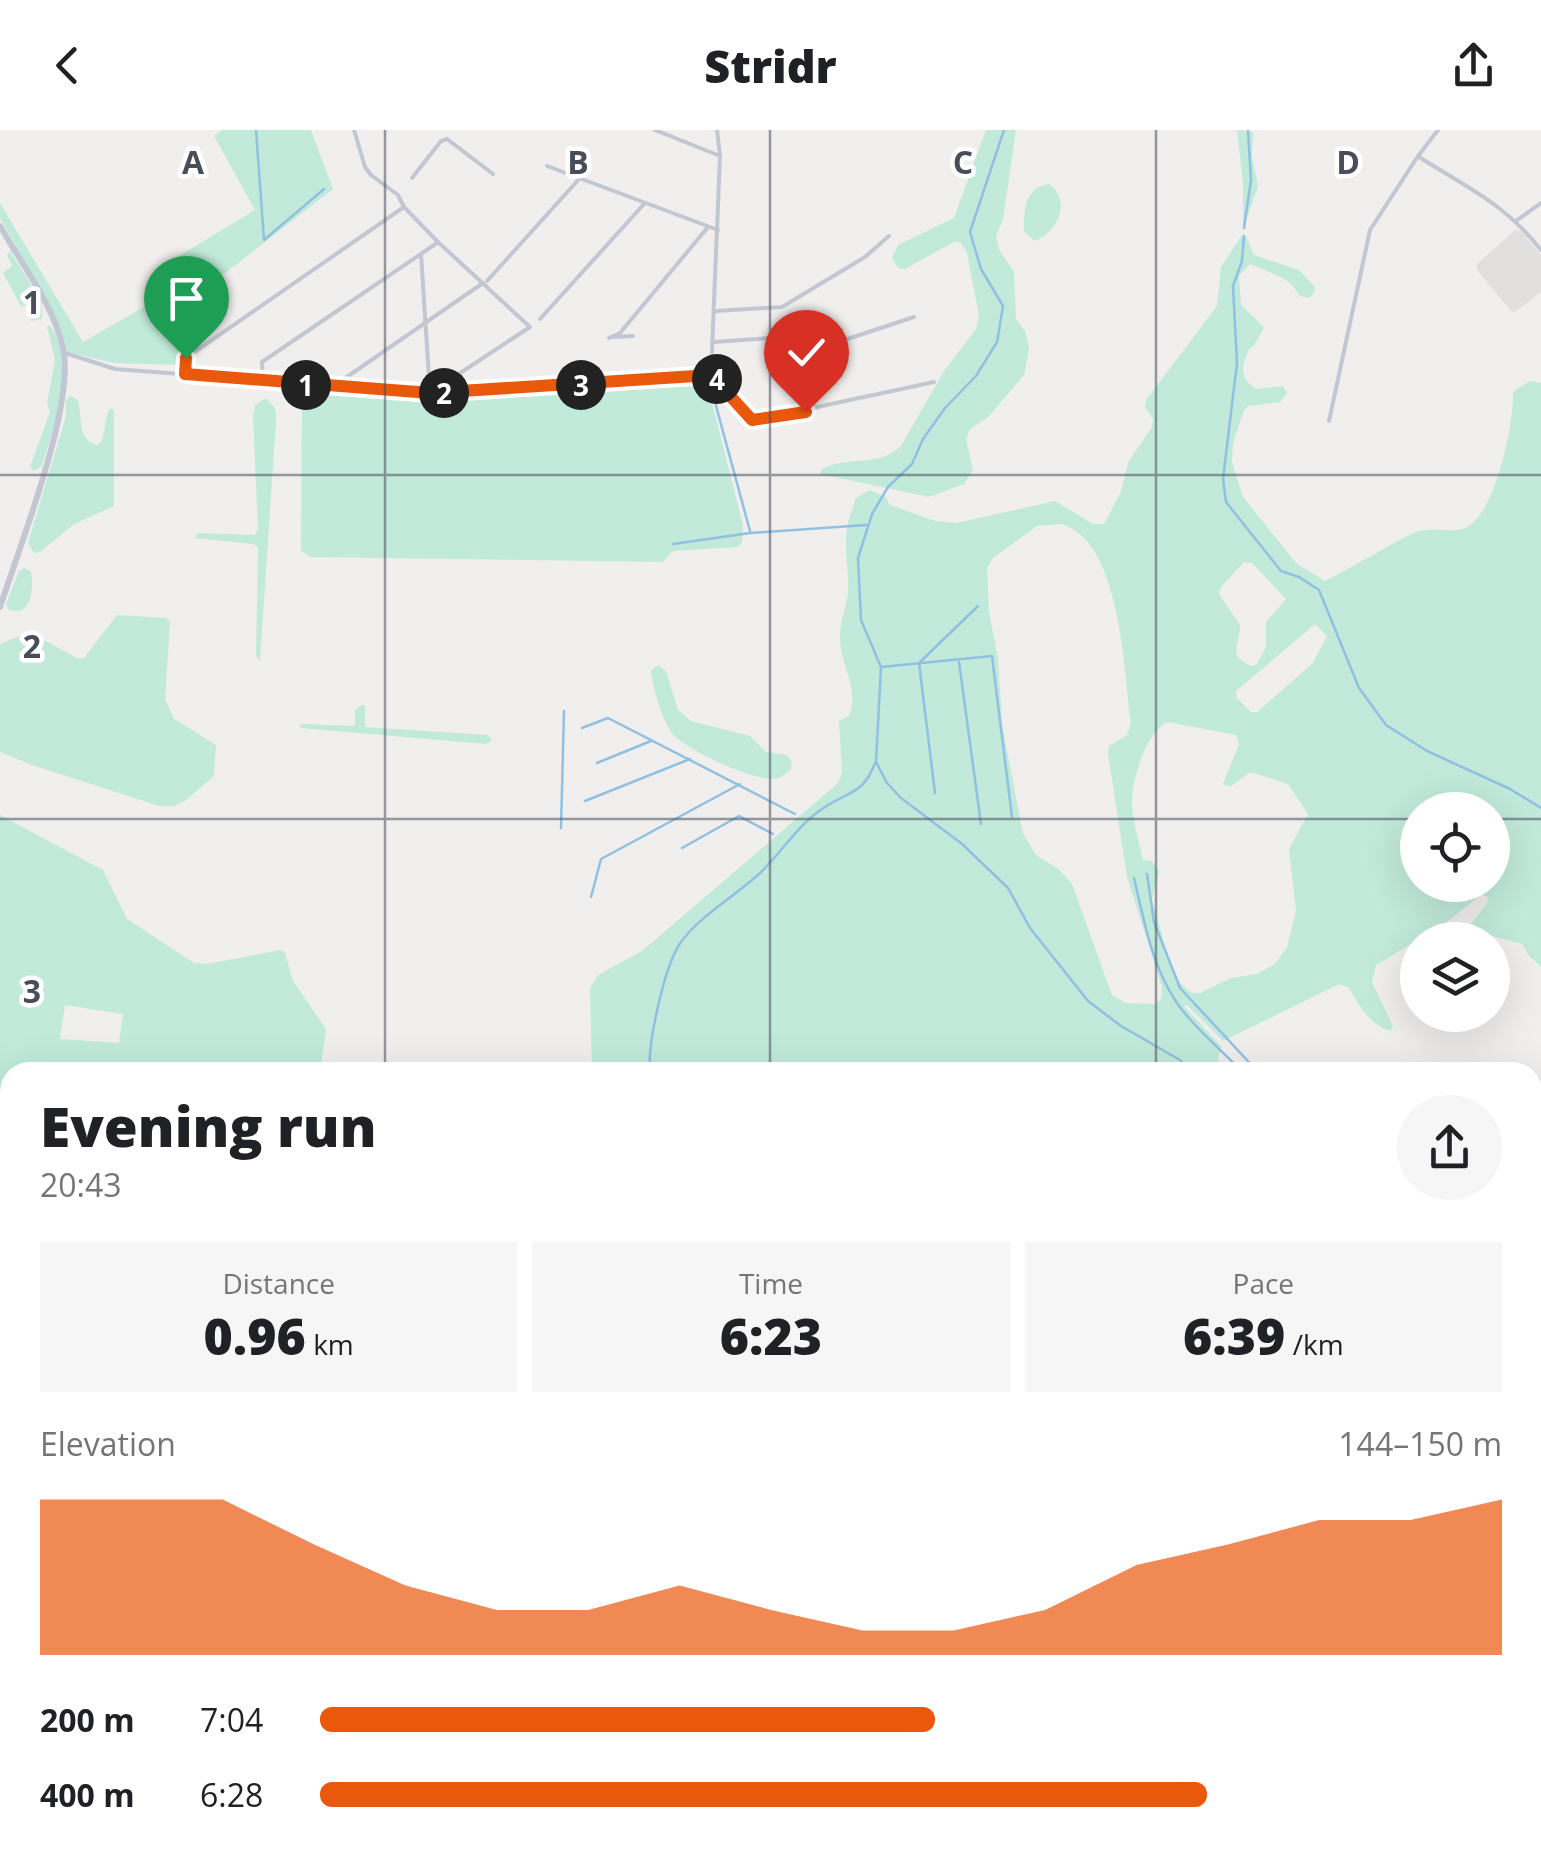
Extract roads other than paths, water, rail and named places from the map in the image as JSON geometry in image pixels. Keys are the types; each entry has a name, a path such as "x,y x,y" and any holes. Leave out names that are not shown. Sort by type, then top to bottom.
{"street":[{"path":"354,130 365,168 398,195 404,207 438,242 530,327 430,393"},
{"path":"655,130 720,156"},
{"path":"717,130 720,156 711,375 752,420 934,382"},
{"path":"1330,420 1370,230 1434,131"},
{"path":"412,178 445,139 494,174"},
{"path":"1418,156 1489,198 1541,250"},
{"path":"547,166 718,230"},
{"path":"339,386 485,282 580,178"},
{"path":"540,319 646,203"},
{"path":"1516,221 1541,203"},
{"path":"185,374 186,358 404,207"},
{"path":"0,226 45,303 64,352 61,411 0,607"},
{"path":"633,336 609,338 620,333 708,227"},
{"path":"716,311 782,308 864,257 889,236"},
{"path":"263,381 262,362 438,242"},
{"path":"421,254 430,393"},
{"path":"713,342 770,338 802,354 914,317"},
{"path":"64,352 114,368 430,393 711,375"}],"waterway":[{"path":"256,130 264,240 324,189"},
{"path":"1004,130 970,232 981,269 1003,306 997,342 976,376 945,408 923,439 912,464 888,487 872,514 858,558 861,620 881,667 876,762 901,798 962,844 1008,888 1030,928 1088,1001 1182,1062"},
{"path":"1244,228 1251,180 1248,130"},
{"path":"1244,236 1242,261 1233,286 1237,363 1223,479 1226,502 1281,571 1319,590 1359,688 1386,725 1427,751 1510,789 1541,808"},
{"path":"709,380 750,531"},
{"path":"673,544 750,533 866,525"},
{"path":"935,793 919,663 978,606"},
{"path":"881,667 992,656 1012,817"},
{"path":"959,662 981,824"},
{"path":"561,828 564,711"},
{"path":"582,728 608,718 795,814"},
{"path":"597,763 651,741"},
{"path":"585,801 690,759"},
{"path":"650,1062 668,971 686,935 760,873 807,821 860,787 875,763"},
{"path":"591,897 601,859 740,784"},
{"path":"682,848 739,816 773,834"},
{"path":"1147,874 1154,922 1180,988 1249,1062"},
{"path":"1134,878 1150,943 1168,989 1192,1022 1232,1062"}]}
